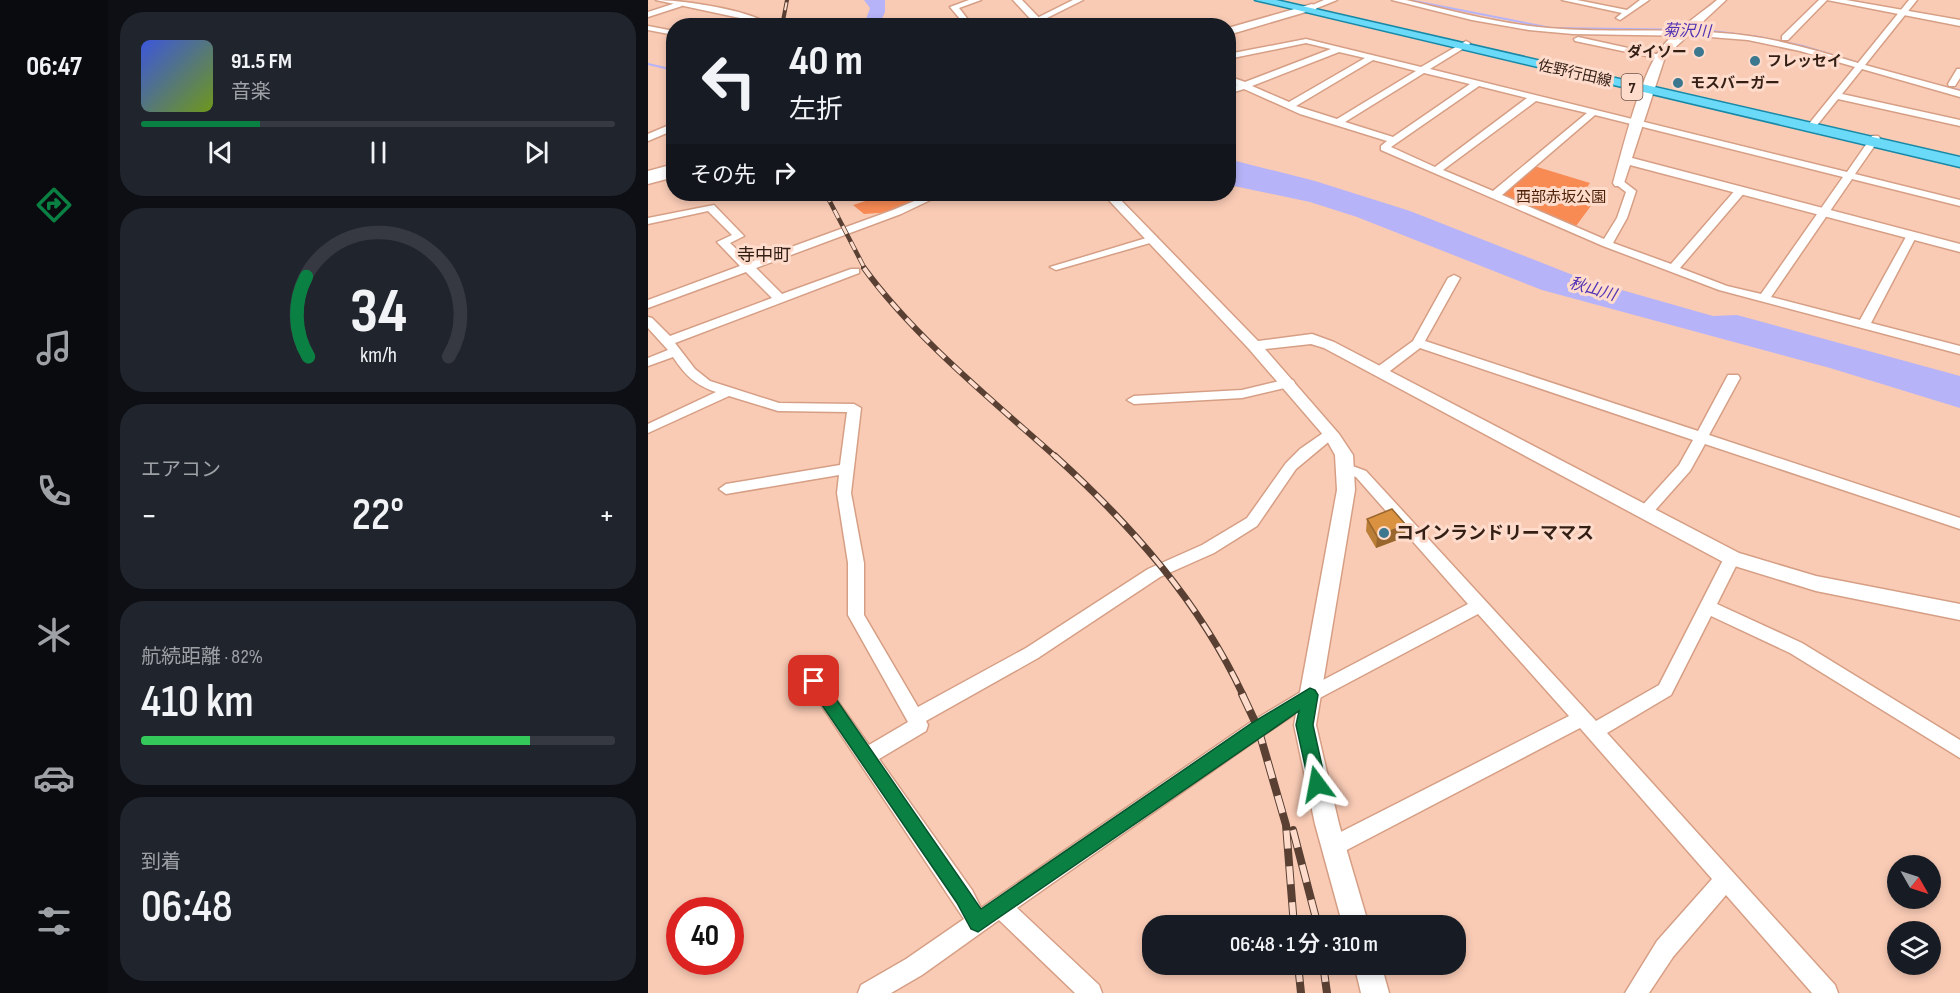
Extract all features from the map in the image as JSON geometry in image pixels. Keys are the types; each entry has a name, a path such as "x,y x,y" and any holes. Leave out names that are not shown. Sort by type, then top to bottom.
{"main road":[{"name":"佐野行田線","path":"1261,0 1309,9 1960,160"},
{"name":"佐野行田線","path":"1280,0 1309,9"},
{"path":"1236,30 1309,9"},
{"path":"648,175 666,169"}],"street":[{"path":"660,0 748,18"},
{"path":"963,18 954,7 977,0"},
{"path":"1017,0 1035,18"},
{"path":"1048,18 1079,0"},
{"path":"1309,9 1333,0"},
{"path":"1396,0 1660,57"},
{"path":"1424,0 1439,1 1542,24 1688,29 1785,38 1960,94"},
{"path":"1566,0 1628,12"},
{"path":"1612,27 1645,0"},
{"path":"1607,244 1622,218 1631,191 1620,183 1636,123 1660,57 1666,48 1722,0"},
{"path":"1785,38 1823,0"},
{"path":"1831,0 1960,23"},
{"path":"1812,126 1913,0"},
{"path":"648,15 679,4"},
{"path":"648,28 666,31"},
{"path":"1532,29 1591,33 1688,29 1779,43 1956,85 1960,71"},
{"path":"1236,55 1299,40 1960,203"},
{"path":"1338,122 1464,45"},
{"path":"1236,89 1339,49"},
{"path":"1289,105 1373,57"},
{"path":"1236,82 1289,105 1394,140"},
{"path":"1478,83 1384,147 1607,244 1674,269 1763,300 1960,350"},
{"path":"1836,96 1960,123"},
{"path":"1437,170 1535,97"},
{"path":"1494,195 1594,112"},
{"path":"648,138 666,130"},
{"path":"1763,300 1873,140"},
{"path":"1626,160 1960,248"},
{"path":"648,170 666,167"},
{"path":"648,181 666,176"},
{"path":"1674,269 1741,190"},
{"path":"648,304 922,201"},
{"path":"1116,201 1288,383 1331,434 1344,455 1347,469 1346,490 1305,725 1353,915"},
{"path":"648,221 710,207 739,236 723,242 779,298"},
{"path":"1863,326 1912,236"},
{"path":"1056,267 1153,239"},
{"path":"648,362 672,346 779,298 855,271"},
{"path":"1381,371 1418,343 1454,278"},
{"path":"648,321 672,346 697,379 726,392 778,407 854,408 844,493 856,562 856,615 919,725 866,757"},
{"path":"1254,346 1312,339 1381,371 1732,558 1813,584 1960,612"},
{"path":"1418,343 1960,524"},
{"path":"1645,512 1685,468 1733,378"},
{"path":"1134,400 1242,394 1288,383"},
{"path":"648,429 726,392"},
{"path":"915,718 1032,653 1154,573 1208,549 1252,522 1291,466 1305,452 1331,434"},
{"path":"726,489 846,469"},
{"path":"1347,469 1361,474 1588,724 1827,993"},
{"path":"1334,846 1588,724 1665,690 1732,558"},
{"path":"869,993 914,967 1258,728 1310,695 1480,605"},
{"path":"1707,607 1796,648 1960,750"},
{"path":"814,681 964,897 978,922"},
{"path":"1636,993 1665,949 1725,880"},
{"path":"1002,907 1091,993"},
{"path":"1370,975 1375,993"}],"green space":[{"name":"西部赤坂公園","path":"1534,166 1590,183 1583,193 1596,199 1576,226 1501,195"},
{"path":"866,201 916,201 893,212 864,214 853,205"}],"water":[{"path":"864,0 885,0 885,12 882,18 866,18 870,8"},
{"name":"秋山川","path":"1236,161 1315,181 1410,211 1583,279 1713,316 1737,315 1960,376 1960,408 1830,368 1542,290 1357,217 1310,202 1236,186"}],"building":[{"path":"1392,509 1406,525 1377,536 1367,519"}],"waterway":[{"name":"菊沢川","path":"1409,0 1551,28 1705,30 1759,37 1803,46 1882,70"},
{"path":"648,64 666,68"},
{"name":"菊沢川","path":"1945,87 1960,90"}],"railway":[{"path":"784,18 787,0"},
{"path":"830,201 865,269"},
{"path":"864,268 930,343 1057,458"},
{"path":"1055,456 1110,509 1161,566 1206,628 1243,695"},
{"path":"1242,694 1258,728 1286,825 1293,915"},
{"path":"1293,830 1315,915"},
{"path":"1299,975 1301,993"},
{"path":"1325,975 1327,993"}],"place":[{"name":"ダイソー","path":"1699,52"},
{"name":"フレッセイ","path":"1755,61"},
{"name":"モスバーガー","path":"1678,83"},
{"name":"コインランドリーママス","path":"1384,533"}],"district":[{"name":"寺中町","path":"764,255"}],"route":[{"path":"814,681 917,833 964,897 978,922 1258,728 1310,695 1305,725 1317,784"}]}
